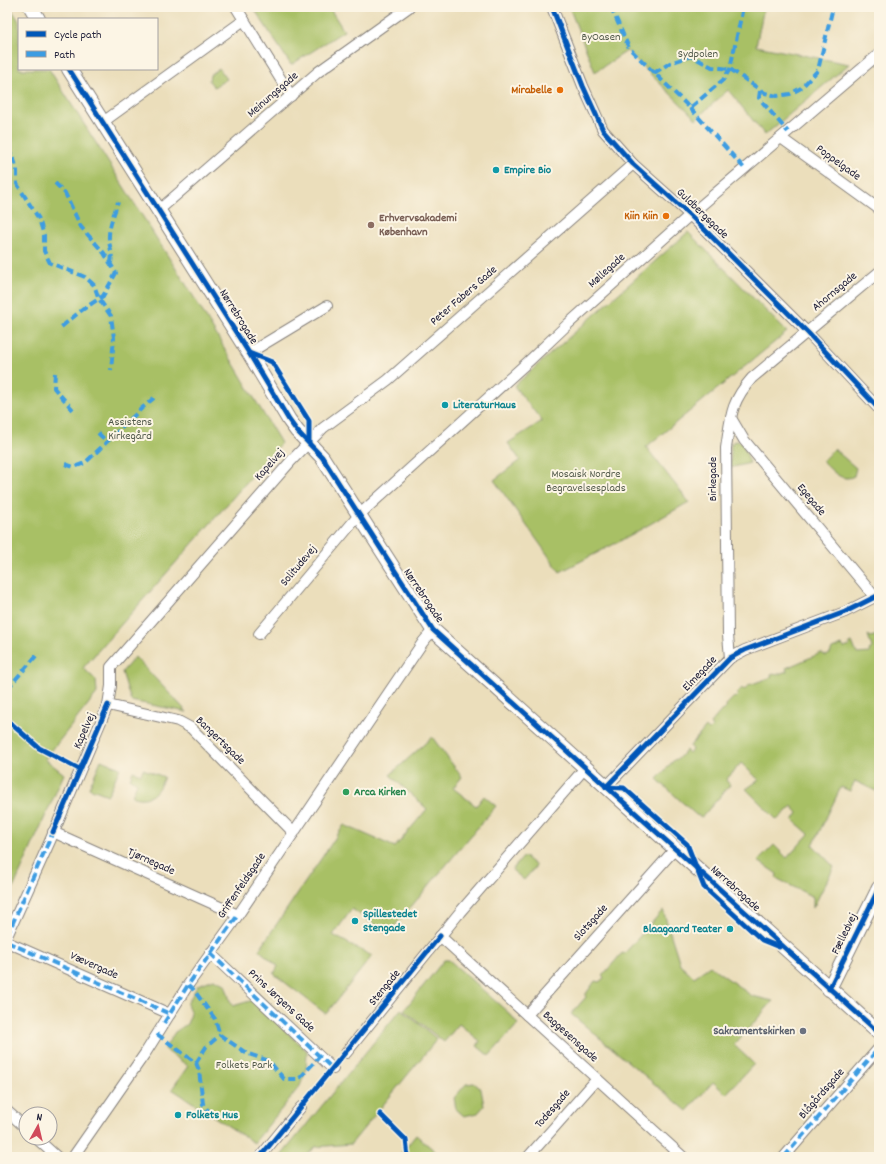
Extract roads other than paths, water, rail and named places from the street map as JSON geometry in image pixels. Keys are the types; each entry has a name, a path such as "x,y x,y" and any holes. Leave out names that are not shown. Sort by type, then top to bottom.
{"street":[{"path":"31,7 37,18"},
{"path":"236,7 292,96"},
{"name":"Meinungsgade","path":"159,210 318,72 408,7"},
{"name":"Guldbergsgade","path":"552,7 583,86 603,130 633,164 690,215 808,333 879,408"},
{"path":"103,122 244,20"},
{"name":"Møllegade","path":"359,515 690,215 879,54"},
{"name":"Nørrebrogade","path":"70,70 249,353 289,420 297,431 322,457 433,630 879,1033"},
{"name":"Poppelgade","path":"781,138 879,209"},
{"name":"Peter Fabers Gade","path":"309,443 324,428 388,380 633,164"},
{"name":"Ahornsgade","path":"808,333 879,272"},
{"name":"Nørrebrogade","path":"249,353 327,306"},
{"name":"Birkegade","path":"730,658 728,635 726,448 736,397 752,378 808,333"},
{"name":"Egegade","path":"731,418 744,440 877,596"},
{"name":"Kapelvej","path":"7,936 108,705 112,667 291,461 309,443"},
{"name":"Solitudevej","path":"259,634 359,515"},
{"name":"Elmegade","path":"606,787 730,658 745,650 845,612 877,596"},
{"name":"Griffenfeldsgade","path":"73,1157 146,1052 210,953 238,915 419,648 433,630"},
{"name":"Bangertsgade","path":"108,705 178,721 191,728 294,833"},
{"name":"Stengade","path":"346,1053 440,936 585,768"},
{"name":"Tjørnegade","path":"53,832 238,915"},
{"name":"Slotsgade","path":"527,1015 674,849"},
{"name":"Fælledvej","path":"829,989 879,888"},
{"name":"Baggesensgade","path":"440,936 683,1157"},
{"name":"Vævergade","path":"7,942 170,1014"},
{"name":"Prins Jørgens Gade","path":"210,953 333,1069"},
{"name":"Blågårdsgade","path":"784,1157 879,1048"},
{"name":"Todesgade","path":"528,1157 597,1078"},
{"path":"260,1157 301,1107"},
{"path":"7,1111 18,1121"},
{"path":"45,1146 57,1157"}],"place":[{"name":"Mirabelle","path":"560,90"},
{"name":"Empire Bio","path":"496,170"},
{"name":"Kiin Kiin","path":"666,216"},
{"name":"Erhvervsakademi København","path":"371,225"},
{"name":"LiteraturHaus","path":"445,405"},
{"name":"Arca Kirken","path":"346,792"},
{"name":"Spillestedet Stengade","path":"355,921"},
{"name":"Blaagaard Teater","path":"730,929"},
{"name":"Sakramentskirken","path":"803,1031"},
{"name":"Folkets Hus","path":"178,1115"}],"park label":[{"name":"ByOasen","path":"601,37"},
{"name":"Sydpolen","path":"698,54"},
{"name":"Assistens Kirkegård","path":"130,429"},
{"name":"Mosaisk Nordre Begravelsesplads","path":"586,481"},
{"name":"Folkets Park","path":"244,1065"}]}
